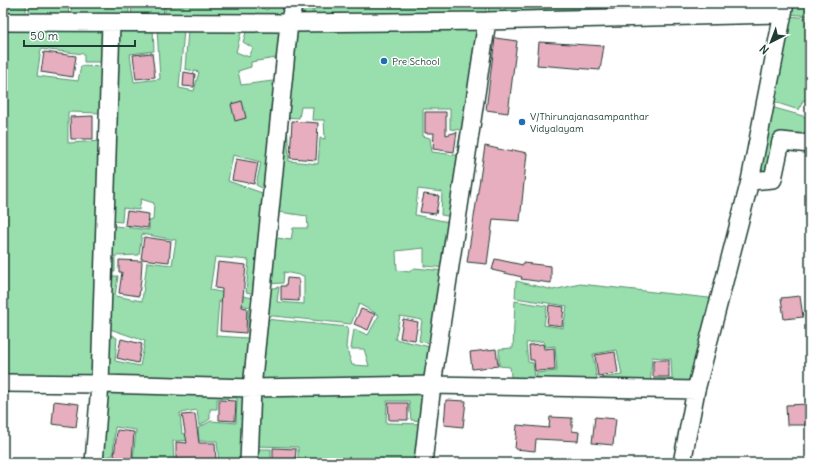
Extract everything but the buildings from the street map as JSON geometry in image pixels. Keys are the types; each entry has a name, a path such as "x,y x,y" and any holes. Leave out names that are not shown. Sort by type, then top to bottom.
{"street":[{"path":"249,463 252,388 290,23 294,3"},
{"path":"3,22 290,23 486,21 784,8 750,181 696,390 682,463"},
{"path":"423,463 432,385 486,21"},
{"path":"94,463 100,384 111,23"},
{"path":"750,181 773,179 781,141 810,144"},
{"path":"3,383 252,388 432,385 696,390"}],"green space":[{"path":"3,3 26,4 26,19 3,18"},
{"path":"30,3 68,3 69,17 28,18"},
{"path":"71,3 129,3 129,20 72,18"},
{"path":"132,3 164,3 163,20 131,20"},
{"path":"165,3 253,3 267,10 271,3 292,3 288,21 165,20"},
{"path":"296,3 312,3 312,20 292,21"},
{"path":"314,3 486,3 486,19 313,21"},
{"path":"489,3 543,3 543,16 488,19"},
{"path":"545,3 627,3 630,16 545,16"},
{"path":"792,3 810,3 810,16 790,14"},
{"path":"789,16 810,18 810,102 803,100 799,110 771,101"},
{"path":"483,25 463,152 457,151 461,130 450,129 450,109 423,109 423,136 430,138 432,152 463,156 453,217 441,215 442,192 418,189 415,215 453,223 447,268 424,266 424,248 396,251 397,270 409,272 415,268 444,271 432,343 419,341 422,320 400,316 395,339 435,348 429,383 257,383 265,319 348,327 346,347 352,365 369,366 364,349 351,349 354,329 368,335 379,315 359,304 351,324 264,315 267,289 279,287 277,302 304,304 304,276 284,272 283,283 266,284 270,237 291,240 293,228 308,228 307,216 279,212 277,235 270,232 287,120 289,161 318,164 320,138 325,139 324,120 312,120 313,107 301,107 299,118 283,117 294,27"},
{"path":"114,26 153,27 154,51 130,54 134,82 160,79 157,28 184,30 179,88 194,91 199,72 185,69 188,30 242,29 236,52 249,57 253,48 243,42 248,26 286,27 278,77 276,58 251,62 251,67 238,71 241,85 281,80 268,191 256,185 261,162 233,155 228,181 268,195 260,295 246,292 249,260 215,257 210,290 259,299 256,308 219,301 216,336 248,338 248,309 256,312 249,383 104,381 105,332 117,338 115,361 140,366 145,341 107,328 106,276 118,276 115,296 142,301 147,262 172,265 176,240 142,234 139,255 115,256 115,272 107,271 107,225 149,230 149,221 153,220 154,203 141,199 139,210 123,208 122,222 108,221"},
{"path":"3,29 104,29 104,62 84,62 84,54 41,49 37,76 78,81 81,66 104,67 103,113 68,112 68,143 103,141 97,380 3,381"},
{"path":"771,107 810,118 810,142 779,140 771,176 758,178"},
{"path":"516,281 553,290 580,284 718,299 695,389 654,388 654,378 672,379 671,359 652,357 650,388 600,388 599,378 622,375 617,350 593,354 598,388 538,386 536,373 557,371 555,346 545,347 543,341 526,343 528,362 533,363 536,385 512,385 510,367 499,366 499,349 513,348 515,301 547,306 544,325 563,328 567,306 515,298"},
{"path":"102,387 250,390 247,463 219,463 217,441 199,441 198,428 211,421 236,423 237,398 217,399 217,409 210,409 210,419 199,426 197,410 180,413 182,434 196,432 197,440 173,441 174,463 96,463 111,458 133,460 136,430 115,427 113,455 96,461"},
{"path":"429,387 426,421 411,420 409,401 387,401 386,423 425,424 421,463 298,463 298,447 252,446 254,390"},
{"path":"252,449 271,449 271,463 251,463"}],"place":[{"name":"Pre School","path":"384,61"},
{"name":"V/Thirunajanasampanthar Vidyalayam","path":"522,122"}]}
